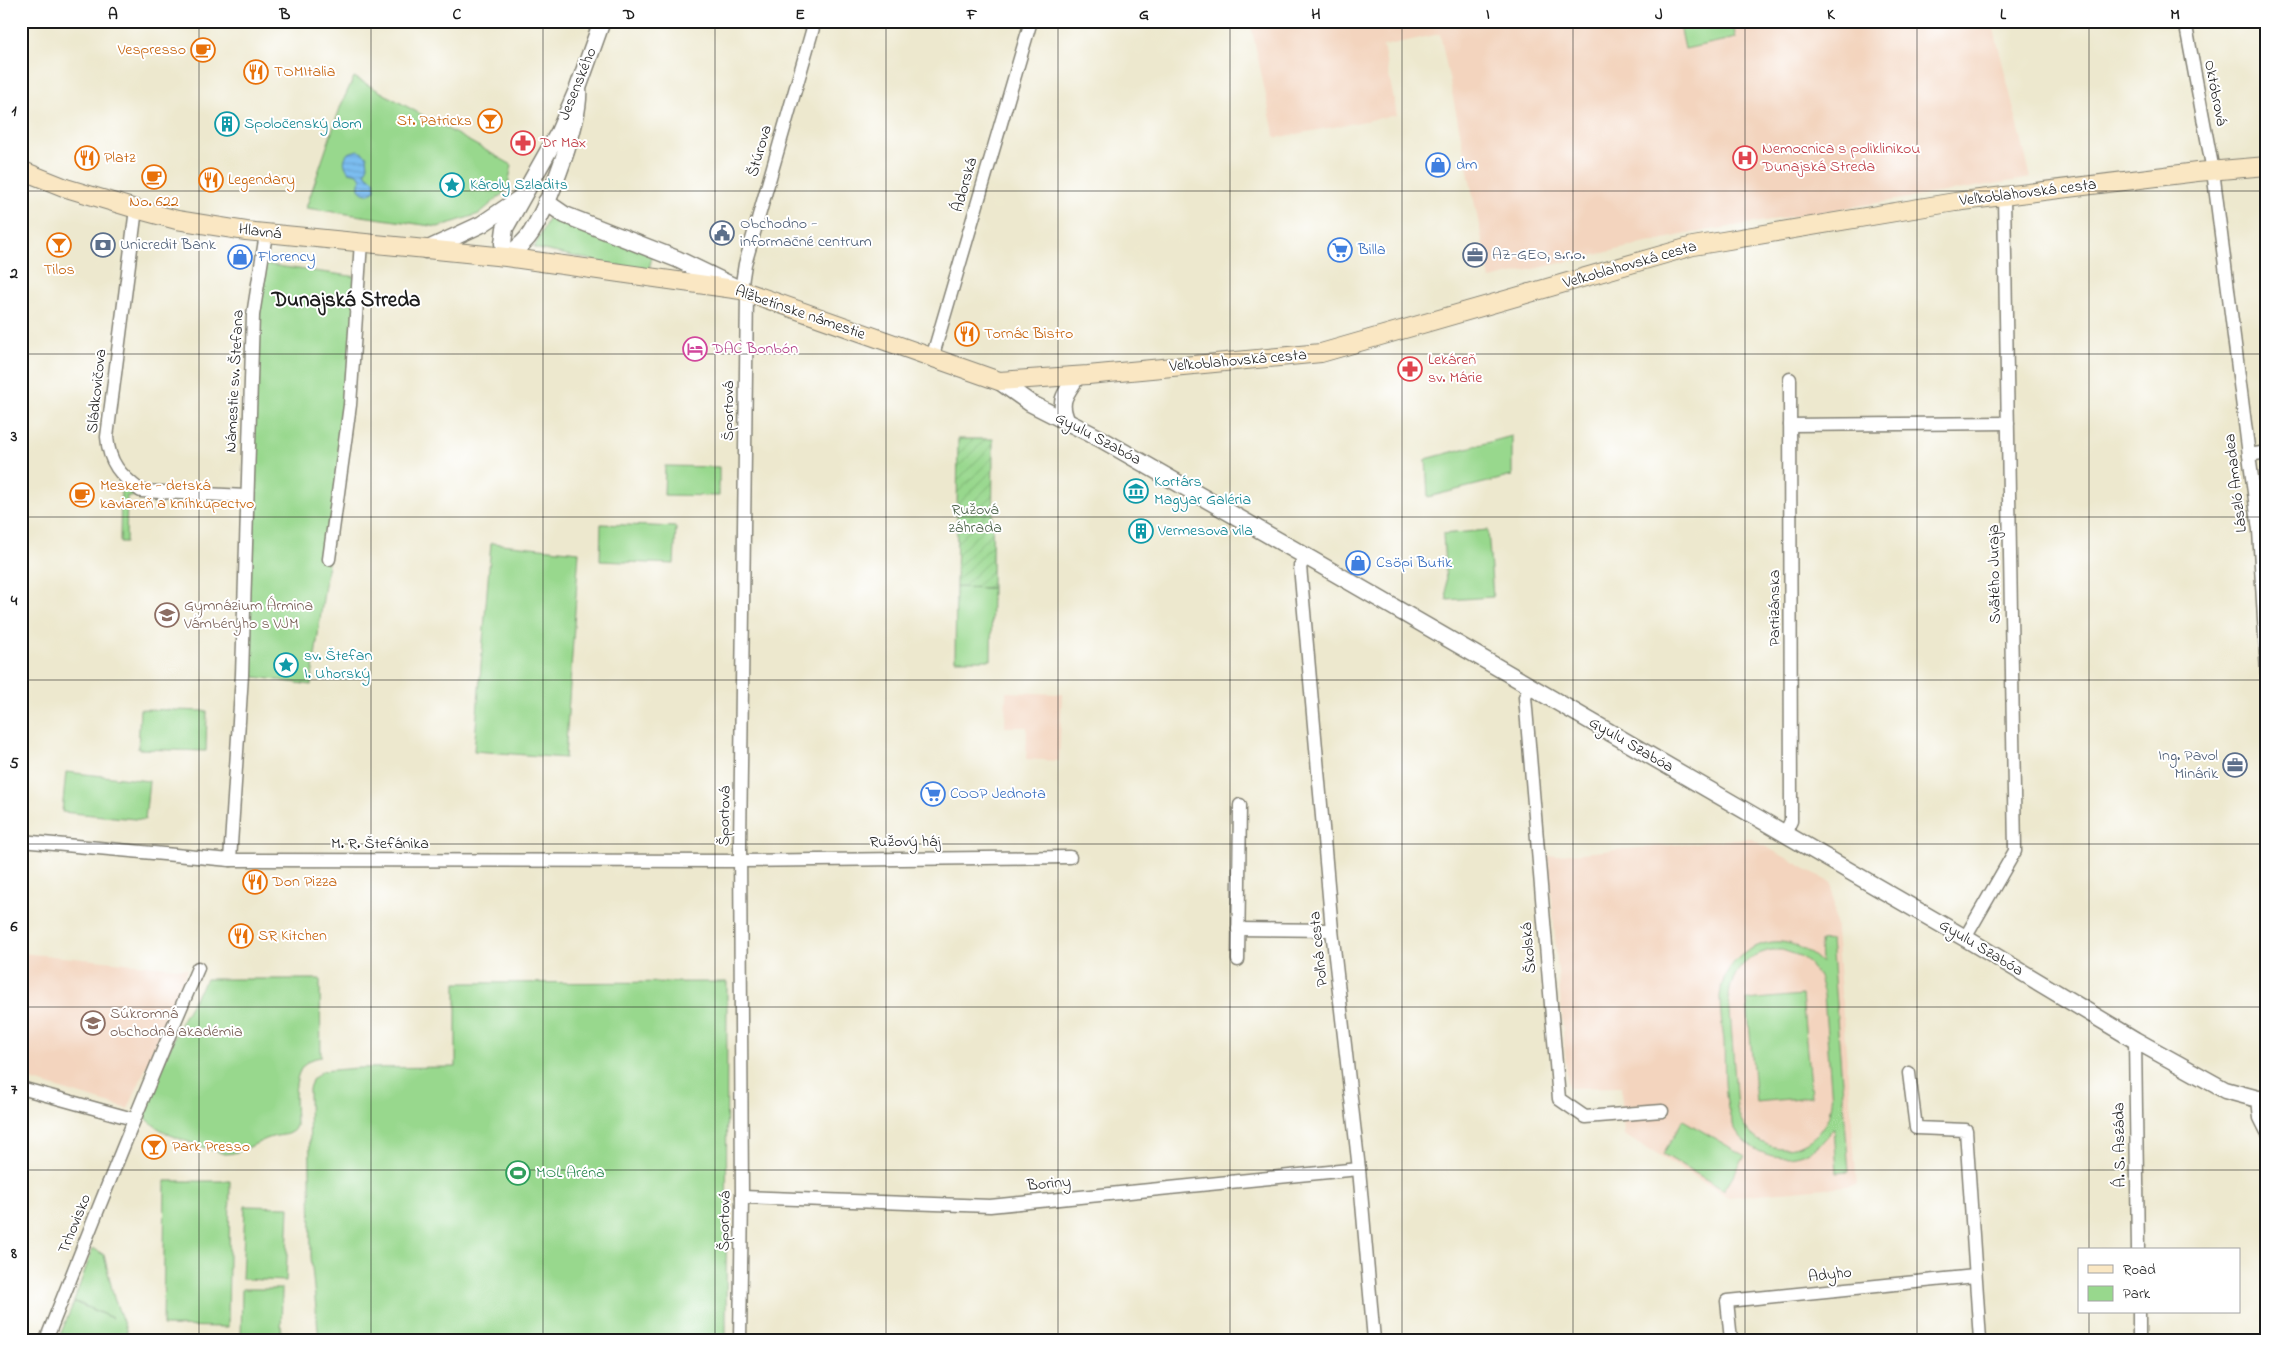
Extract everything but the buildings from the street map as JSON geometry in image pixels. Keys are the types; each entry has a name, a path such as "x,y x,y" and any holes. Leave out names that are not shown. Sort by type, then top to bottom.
{"main road":[{"name":"Veľkoblahovská cesta","path":"999,381 1077,376 1321,353 1692,246 1955,202 2267,166"},
{"name":"Hlavná","path":"21,170 66,188 177,220 266,234 506,257"},
{"name":"Alžbetínske námestie","path":"506,257 744,292 999,381"}],"street":[{"name":"Jesenského","path":"506,257 503,243 505,228 555,140 578,88 602,21"},
{"name":"Štúrova","path":"744,292 745,264 815,21"},
{"name":"Ádorská","path":"932,358 1031,21"},
{"name":"Októbrová","path":"2185,21 2213,171"},
{"path":"506,257 516,250 530,234 546,202 576,117 580,101 578,88"},
{"name":"László Amadea","path":"2213,171 2259,530 2267,673"},
{"name":"Svätého Juraja","path":"1966,938 2016,851 2004,197"},
{"path":"426,250 482,224 521,198"},
{"path":"546,202 565,215 677,259 744,292"},
{"name":"Sládkovičova","path":"136,208 107,437 109,454 130,482 142,490 246,496"},
{"name":"Námestie sv. Štefana","path":"230,860 242,678 246,496 253,315 266,234"},
{"path":"328,559 350,405 360,242"},
{"name":"Športová","path":"740,1340 742,1197 740,861 744,292"},
{"path":"1067,422 1062,410 1064,393 1077,376"},
{"name":"Partizánska","path":"1784,835 1791,821 1790,379"},
{"name":"Gyulu Szabóa","path":"999,381 1030,403 1101,439 1307,557 1784,835 1966,938 2135,1040 2225,1090 2262,1099"},
{"path":"1790,425 2008,423"},
{"path":"2250,455 2267,452"},
{"name":"Poľná cesta","path":"1307,557 1300,566 1332,930 1359,1169 1374,1340"},
{"name":"Školská","path":"1530,687 1525,698 1559,1099 1585,1117 1662,1111"},
{"path":"1238,960 1240,805"},
{"name":"M. R. Štefánika","path":"21,841 230,860 740,861"},
{"name":"Ružový háj","path":"740,861 1070,857"},
{"path":"1238,929 1332,930"},
{"name":"Trhovisko","path":"46,1340 88,1238 133,1119 198,968"},
{"name":"Á. S. Aszáda","path":"2135,1040 2138,1248"},
{"path":"1909,1073 1916,1128 1966,1130 1980,1340"},
{"path":"21,1088 133,1119"},
{"path":"2262,1099 2260,1118 2267,1132"},
{"name":"Boriny","path":"742,1197 990,1206 1359,1169"},
{"name":"Adyho","path":"1731,1340 1727,1301 1975,1276"},
{"path":"2139,1314 2139,1340"}],"shaded area":[{"name":"Nemocnica s poliklinikou Dunajská Streda","path":"1250,21 1992,21 2031,178 1686,234 1490,279 1440,34 1383,46 1397,115 1275,138"},
{"path":"1006,692 1062,694 1059,761 1026,759 1027,727 1005,727"},
{"path":"1750,838 1832,883 1857,1185 1728,1197 1624,1135 1621,1087 1568,1088 1548,856"},
{"name":"Súkromná obchodná akadémia","path":"21,953 188,969 128,1109 21,1077"}],"green space":[{"path":"1679,21 1732,21 1736,38 1685,49"},
{"path":"354,77 512,165 507,190 479,214 438,227 306,208 341,105"},
{"path":"549,217 653,254 648,272 534,248"},
{"path":"262,264 358,277 350,405 311,685 242,675"},
{"path":"1512,436 1512,476 1428,497 1426,459"},
{"name":"Ružová záhrada","path":"958,439 993,439 992,588 956,587"},
{"path":"665,466 719,467 719,496 664,495"},
{"path":"121,479 146,496 127,496 126,542 120,542"},
{"path":"601,524 676,527 674,564 600,561"},
{"path":"1488,530 1493,597 1447,600 1443,534"},
{"path":"491,543 579,552 565,758 474,751"},
{"path":"956,587 992,588 991,660 955,660"},
{"path":"140,709 207,711 206,751 138,749"},
{"path":"66,772 149,781 145,820 62,812"},
{"path":"1831,940 1849,1172 1837,1173 1834,1128 1821,1143 1805,1153 1782,1157 1760,1152 1741,1137 1734,1127 1730,1118 1726,1097 1720,996 1724,979 1729,969 1746,952 1771,942 1795,945 1821,963 1820,941","holes":["1782,950 1800,956 1808,962 1819,977 1824,995 1832,1102 1826,1121 1816,1135 1803,1144 1788,1148 1772,1146 1757,1140 1745,1127 1737,1109 1729,996 1733,979 1748,960 1763,952"]},
{"path":"206,979 320,979 321,1057 310,1060 303,1066 299,1074 295,1094 296,1126 294,1130 284,1135 272,1137 243,1150 224,1154 167,1133 156,1127 142,1112 182,1020"},
{"name":"MOL Aréna","path":"727,982 726,1340 319,1340 311,1257 309,1089 312,1080 322,1071 357,1068 456,1067 456,983"},
{"path":"1802,995 1811,1097 1756,1102 1747,1000"},
{"path":"1683,1120 1745,1156 1724,1190 1663,1154"},
{"path":"165,1181 230,1181 228,1327 163,1326"},
{"path":"245,1206 289,1207 286,1281 242,1279"},
{"path":"93,1248 104,1255 114,1298 130,1340 58,1340 74,1302 112,1318 74,1301"},
{"path":"242,1289 282,1289 281,1340 241,1340"}],"water":[{"path":"358,150 367,156 368,166 365,172 367,176 374,180 375,190 368,194 362,193 359,189 361,179 358,174 349,172 345,164 345,158 348,153"}],"place":[{"name":"Vespresso","path":"203,50"},
{"name":"TOMItalia","path":"256,72"},
{"name":"St. Patricks","path":"490,121"},
{"name":"Spoločenský dom","path":"227,124"},
{"name":"Dr Max","path":"523,143"},
{"name":"Platz","path":"87,158"},
{"name":"Nemocnica s poliklinikou Dunajská Streda","path":"1745,158"},
{"name":"dm","path":"1438,165"},
{"name":"No. 622","path":"154,177"},
{"name":"Legendary","path":"211,180"},
{"name":"Károly Szladits","path":"452,185"},
{"name":"Obchodno - informačné centrum","path":"722,233"},
{"name":"Tilos","path":"59,245"},
{"name":"Unicredit Bank","path":"103,245"},
{"name":"Billa","path":"1340,250"},
{"name":"AZ-GEO, s.r.o.","path":"1475,255"},
{"name":"Florency","path":"240,257"},
{"name":"Tornác Bistro","path":"967,334"},
{"name":"DAC Bonbón","path":"695,349"},
{"name":"Lekáreň sv. Márie","path":"1410,369"},
{"name":"Kortárs Magyar Galéria","path":"1136,491"},
{"name":"Meskete - detská kaviareň a kníhkupectvo","path":"82,495"},
{"name":"Vermesova vila","path":"1141,531"},
{"name":"Csöpi Butik","path":"1358,563"},
{"name":"Gymnázium Ármina Vámbéryho s VJM","path":"167,615"},
{"name":"sv. Štefan I. Uhorský","path":"286,665"},
{"name":"Ing. Pavol Minárik","path":"2235,765"},
{"name":"COOP Jednota","path":"933,794"},
{"name":"Don Pizza","path":"255,882"},
{"name":"SR Kitchen","path":"241,936"},
{"name":"Súkromná obchodná akadémia","path":"93,1023"},
{"name":"Park Presso","path":"154,1147"},
{"name":"MOL Aréna","path":"518,1173"}],"district":[{"name":"Dunajská Streda","path":"346,301"}]}
